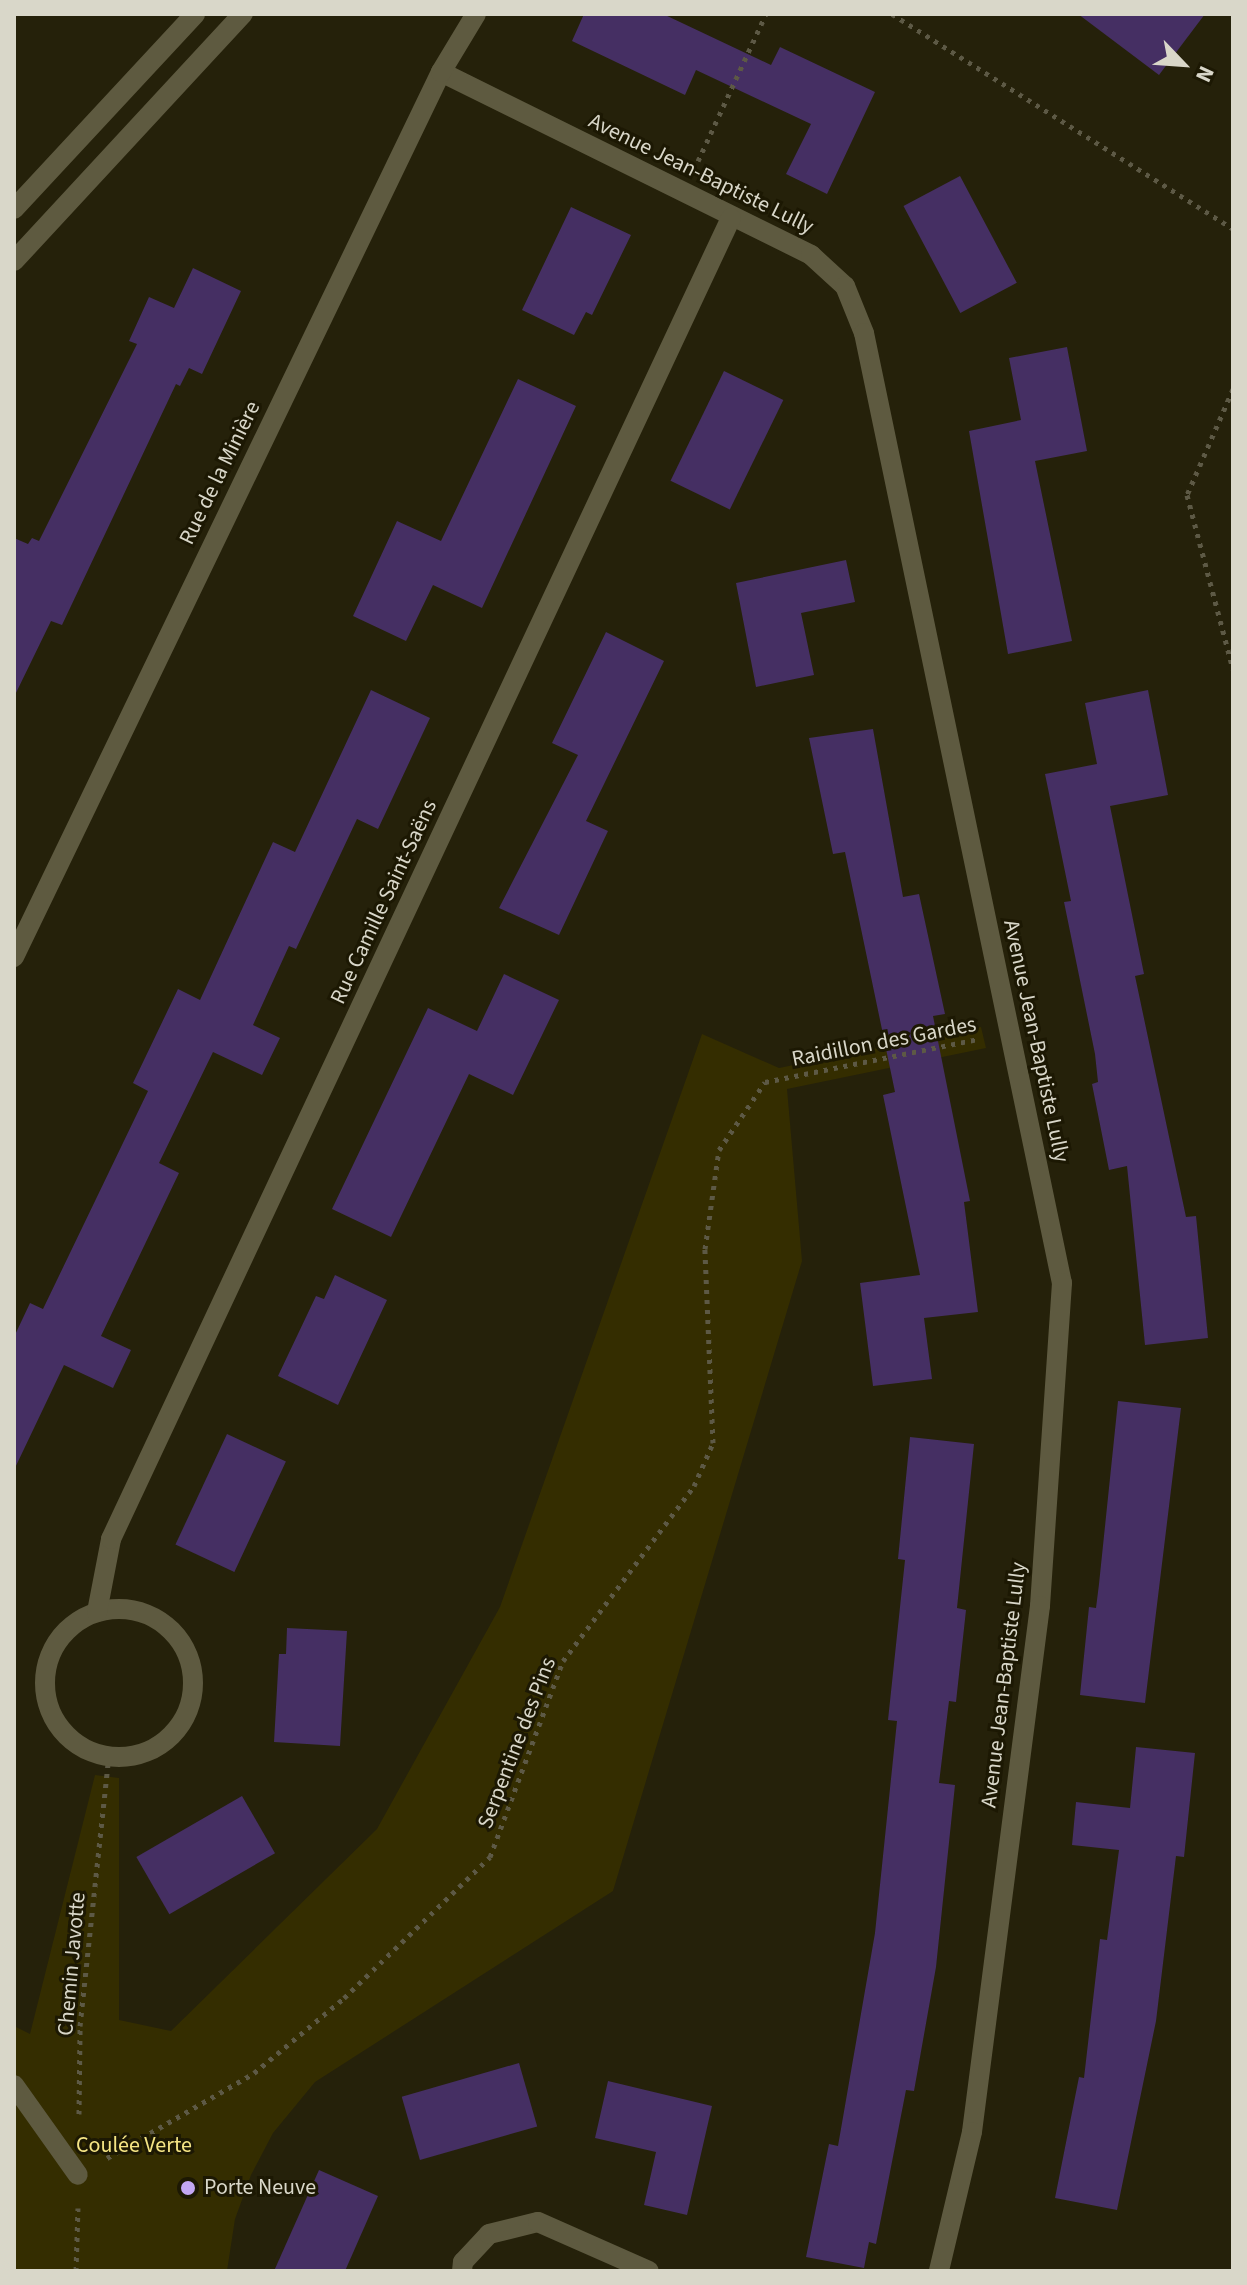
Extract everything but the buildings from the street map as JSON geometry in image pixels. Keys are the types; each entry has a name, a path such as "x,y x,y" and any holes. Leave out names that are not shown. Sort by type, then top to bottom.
{"street":[{"path":"14,209 195,14"},
{"path":"14,261 243,14"},
{"name":"Rue de la Minière","path":"15,954 441,72 476,14"},
{"name":"Avenue Jean-Baptiste Lully","path":"441,72 682,195 811,255 845,286 864,333 1062,1283 1040,1606 972,2132 939,2271"},
{"name":"Rue Camille Saint-Saëns","path":"97,1612 111,1539 731,218"},
{"path":"121,1609 165,1625 191,1665 193,1689 174,1733 133,1756 109,1756 85,1749 65,1734 51,1713 45,1689 47,1664 57,1641 75,1623 97,1612 121,1609"},
{"path":"14,2085 78,2175"},
{"path":"462,2271 463,2262 489,2234 538,2222 649,2271"}],"path":[{"path":"682,195 766,14"},
{"path":"892,14 1233,229"},
{"path":"1233,389 1187,495 1233,669"},
{"name":"Raidillon des Gardes","path":"765,1082 1009,1033"},
{"name":"Serpentine des Pins","path":"78,2175 254,2073 344,1998 490,1857 563,1661 694,1486 713,1443 705,1249 719,1150 765,1082"},
{"name":"Chemin Javotte","path":"76,2271 80,2026 109,1756"}],"green space":[{"name":"Coulée Verte","path":"981,1027 986,1048 787,1089 802,1261 613,1891 315,2082 273,2133 251,2175 235,2219 227,2271 16,2271 14,2026 30,2034 95,1775 119,1778 119,2020 171,2031 377,1829 500,1607 702,1034 779,1068"}],"place":[{"name":"Porte Neuve","path":"188,2188"}]}
